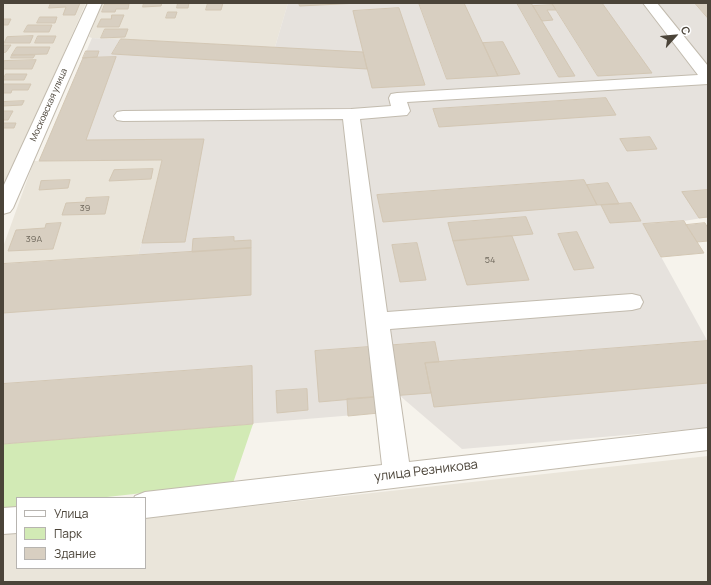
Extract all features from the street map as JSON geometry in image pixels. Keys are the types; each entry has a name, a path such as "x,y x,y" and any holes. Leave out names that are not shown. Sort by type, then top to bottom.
{"street":[{"name":"Московская улица","path":"3,208 95,3"},
{"path":"650,3 708,78"},
{"path":"123,116 351,114 401,111 397,98 708,78"},
{"path":"351,114 396,475"},
{"path":"377,321 632,302"},
{"name":"улица Резникова","path":"146,505 708,439"},
{"path":"3,522 16,520"}],"shaded area":[{"path":"3,3 86,3 3,191"},
{"path":"102,3 288,3 275,47 89,37"},
{"path":"288,3 708,3 708,217 684,221 643,224 708,342 708,428 462,449 399,395 379,413 3,444 3,264 138,256 162,160 39,161 92,38 275,47"},
{"path":"162,160 138,256 3,264 3,247 34,161"},
{"path":"708,456 708,582 3,582 3,534 16,532 16,569 146,569 146,518"}],"green space":[{"path":"253,424 233,483 107,497 16,497 16,507 3,508 3,444"}],"building":[{"path":"51,3 80,3 75,15 63,15 66,7 49,8"},
{"path":"144,3 162,3 161,6 143,7"},
{"path":"178,3 189,3 188,8 177,8"},
{"path":"208,3 223,3 221,10 206,10"},
{"path":"299,3 359,3 300,6"},
{"path":"419,3 464,3 498,76 447,79"},
{"path":"517,3 531,3 575,76 559,77"},
{"path":"552,3 602,3 652,73 598,76"},
{"path":"695,3 708,3 708,18"},
{"path":"105,4 129,4 128,9 116,9 115,12 102,12"},
{"path":"553,5 556,10 547,10 553,20 542,21 533,6"},
{"path":"399,8 425,85 372,88 353,11"},
{"path":"168,12 177,12 175,18 166,18"},
{"path":"112,15 124,15 119,27 97,27 101,19 111,19"},
{"path":"40,17 57,17 55,23 37,23"},
{"path":"3,19 11,19 8,25 3,25"},
{"path":"28,25 52,25 49,32 24,32"},
{"path":"105,29 128,29 125,37 101,38"},
{"path":"33,36 30,43 4,43 7,37"},
{"path":"38,36 56,36 53,43 35,43"},
{"path":"121,39 363,52 367,69 112,54"},
{"path":"503,42 520,74 498,76 483,43"},
{"path":"3,45 11,45 6,52 3,53"},
{"path":"17,47 50,47 47,54 12,55"},
{"path":"86,51 99,51 97,57 83,58"},
{"path":"12,55 35,55 33,58 11,58"},
{"path":"116,57 86,140 204,139 185,242 142,243 162,160 39,161 83,58"},
{"path":"36,60 32,69 3,69 4,61"},
{"path":"6,74 27,74 24,80 3,80"},
{"path":"3,84 31,84 28,90 12,90 11,93 3,93"},
{"path":"606,98 616,115 439,127 433,109"},
{"path":"24,101 22,105 3,106 3,102"},
{"path":"3,111 13,111 8,120 3,120"},
{"path":"3,123 16,123 14,128 3,128"},
{"path":"650,137 657,149 627,151 620,139"},
{"path":"153,169 151,179 109,181 114,170"},
{"path":"70,180 68,188 39,190 41,181"},
{"path":"584,180 597,205 383,222 377,195"},
{"path":"608,183 619,204 597,205 587,185"},
{"path":"708,190 708,217 699,218 682,192"},
{"path":"109,197 105,214 62,215 66,203 85,202 86,198"},
{"path":"631,203 641,221 610,223 601,205"},
{"path":"526,217 533,234 453,241 448,223"},
{"path":"684,221 704,253 661,257 643,224"},
{"path":"61,223 53,249 8,251 16,230 45,228 46,224"},
{"path":"705,223 708,228 708,241 697,242 686,225"},
{"path":"577,232 594,268 574,270 558,234"},
{"path":"512,236 529,280 467,285 453,241"},
{"path":"234,237 234,241 251,240 251,248 192,252 193,239"},
{"path":"417,243 426,280 400,282 392,245"},
{"path":"251,248 251,295 3,313 3,264"},
{"path":"708,341 708,383 434,407 425,363"},
{"path":"435,342 439,362 425,363 431,393 376,397 369,347"},
{"path":"369,347 376,397 319,402 315,351"},
{"path":"252,366 253,424 3,444 3,384"},
{"path":"307,389 308,410 277,413 276,391"},
{"path":"376,397 379,413 348,416 347,399"}]}
